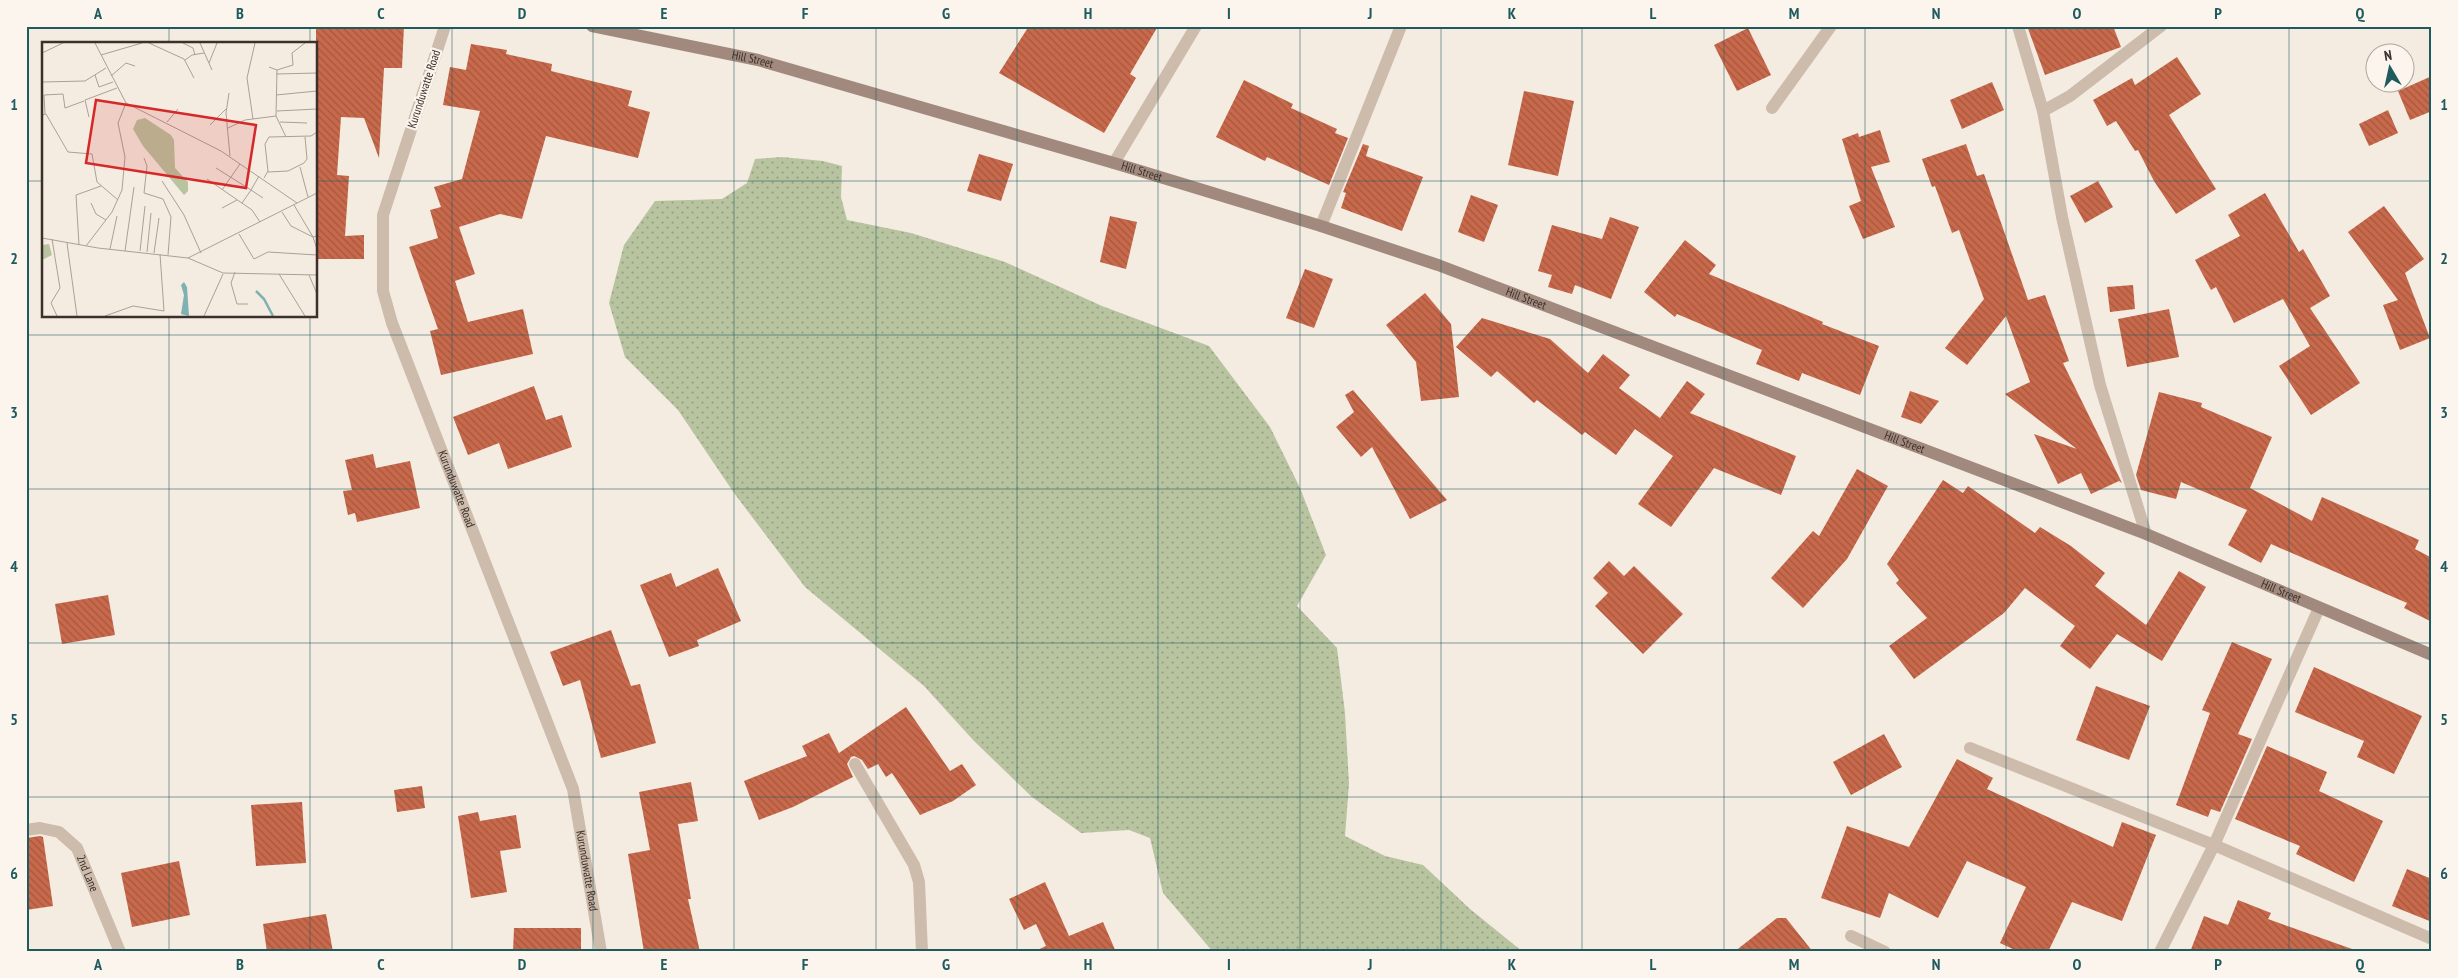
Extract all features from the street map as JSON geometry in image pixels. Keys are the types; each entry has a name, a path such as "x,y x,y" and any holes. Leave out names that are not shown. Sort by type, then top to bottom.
{"main road":[{"name":"Hill Street","path":"592,26 758,60 1114,163 1321,226 1438,266 1993,474 2146,534 2432,655"}],"street":[{"name":"Kurunduwatte Road","path":"445,26 383,215 383,291 392,323 573,789 601,952"},
{"path":"1114,163 1196,26"},
{"path":"1321,226 1401,26"},
{"path":"1772,108 1831,26"},
{"path":"2018,26 2043,112 2062,217 2100,385 2146,534"},
{"path":"2043,112 2070,96 2161,26"},
{"path":"2160,952 2214,845 2319,608"},
{"path":"1970,748 2214,845 2432,939"},
{"path":"855,764 914,865 919,882 922,952"},
{"name":"2nd Lane","path":"26,830 40,828 59,832 77,848 120,952"},
{"path":"1851,936 1885,952"}],"green space":[{"path":"782,157 823,161 842,166 841,197 847,220 911,233 1005,262 1102,306 1209,346 1270,427 1300,488 1326,555 1297,606 1337,648 1345,713 1349,784 1345,836 1385,856 1423,865 1470,909 1523,952 1213,952 1163,893 1150,838 1129,830 1081,833 1032,797 974,741 924,686 805,587 734,493 678,410 625,357 609,303 624,245 655,201 722,199 747,183 755,159"}],"building":[{"path":"316,26 404,26 402,68 384,68 379,158 364,118 341,117 337,175 349,176 345,236 364,235 364,259 318,259 318,42 316,42"},
{"path":"1029,26 1158,26 1130,74 1136,78 1104,133 999,73"},
{"path":"2027,26 2113,26 2121,47 2045,75"},
{"path":"1748,28 1771,75 1737,91 1714,45"},
{"path":"471,44 507,50 506,54 552,64 551,71 632,91 628,106 650,112 638,158 546,136 522,219 500,214 459,227 475,274 455,281 468,322 523,309 533,354 441,375 430,331 438,329 409,247 438,238 430,210 441,207 434,187 462,179 480,111 443,105 450,67 466,70"},
{"path":"2177,57 2201,94 2169,115 2216,189 2176,214 2154,181 2138,150 2135,151 2116,121 2107,126 2093,100 2132,78 2135,85"},
{"path":"2432,76 2432,111 2410,120 2398,92 2416,92 2416,83"},
{"path":"1244,80 1293,104 1291,108 1337,129 1335,133 1348,138 1329,185 1267,157 1265,161 1216,137"},
{"path":"1992,82 2004,110 1962,129 1950,100"},
{"path":"1524,91 1574,101 1558,176 1508,165"},
{"path":"2388,110 2398,133 2369,146 2359,124"},
{"path":"1880,130 1890,162 1871,167 1895,227 1863,239 1849,206 1861,201 1842,139 1858,133 1859,137"},
{"path":"1363,144 1369,146 1366,156 1423,177 1402,231 1341,208 1346,193 1343,192"},
{"path":"1966,144 1977,176 1984,174 2028,300 2045,295 2069,361 2063,363 2122,483 2119,481 2091,494 2081,473 2058,484 2034,434 2077,449 2005,394 2030,382 2006,316 1967,365 1945,348 1984,299 1959,230 1952,233 1935,186 1932,187 1922,159"},
{"path":"979,154 1013,164 1001,201 967,191"},
{"path":"2098,181 2113,207 2085,223 2070,196"},
{"path":"2265,193 2299,252 2303,249 2330,296 2310,308 2360,383 2311,415 2279,366 2310,346 2283,299 2234,323 2216,287 2211,290 2195,260 2240,236 2228,215"},
{"path":"1471,195 1498,205 1484,242 1458,232"},
{"path":"2384,206 2424,259 2405,273 2430,338 2400,350 2383,305 2398,300 2348,232"},
{"path":"1110,216 1137,222 1126,269 1100,262"},
{"path":"1610,217 1639,227 1611,299 1575,285 1572,294 1548,287 1552,275 1538,271 1552,225 1602,239"},
{"path":"1685,240 1716,265 1709,274 1823,322 1822,324 1879,346 1860,395 1802,373 1799,381 1756,364 1762,350 1677,314 1675,317 1644,292"},
{"path":"1305,269 1333,279 1314,328 1286,318"},
{"path":"2133,285 2135,309 2110,312 2107,287"},
{"path":"1425,293 1451,324 1459,397 1421,401 1416,362 1386,325"},
{"path":"2169,309 2179,357 2127,367 2118,319"},
{"path":"1482,318 1550,339 1588,373 1603,354 1630,375 1619,388 1660,418 1687,381 1705,394 1690,413 1796,456 1781,495 1714,468 1671,527 1638,504 1673,456 1635,429 1616,455 1585,432 1582,435 1537,400 1534,403 1497,371 1491,377 1456,347"},
{"path":"534,386 546,420 562,415 572,447 508,469 499,443 468,455 453,417"},
{"path":"1353,390 1447,500 1410,519 1372,447 1361,457 1336,427 1354,412 1345,395"},
{"path":"1910,391 1939,401 1921,424 1901,417"},
{"path":"2159,392 2202,403 2201,407 2272,437 2250,488 2312,521 2322,497 2419,540 2415,549 2432,558 2432,622 2404,608 2407,603 2271,544 2261,563 2228,545 2247,510 2181,482 2176,499 2141,490 2136,475"},
{"path":"373,454 376,468 410,461 420,508 357,522 355,513 348,515 343,491 352,490 345,460"},
{"path":"1857,469 1888,486 1847,559 1803,608 1771,578 1813,531 1819,536"},
{"path":"1943,480 1963,493 1968,486 2035,533 2040,527 2071,546 2105,573 2095,586 2146,625 2179,571 2206,587 2162,661 2117,634 2090,669 2060,646 2075,626 2025,588 2004,613 1914,679 1889,646 1927,618 1896,583 1899,580 1887,564"},
{"path":"1609,561 1624,576 1634,566 1683,614 1643,654 1595,606 1608,593 1593,578"},
{"path":"718,568 741,621 697,640 699,646 669,657 640,585 671,573 676,587"},
{"path":"108,595 115,635 62,644 55,604"},
{"path":"611,630 631,686 640,684 656,743 601,758 580,680 563,686 550,652"},
{"path":"2232,642 2272,659 2238,734 2252,739 2220,812 2211,809 2208,817 2176,805 2210,713 2202,710"},
{"path":"2314,667 2422,716 2394,774 2357,757 2364,741 2295,712"},
{"path":"2096,686 2150,706 2129,760 2076,740"},
{"path":"906,707 950,771 962,764 976,785 953,801 920,815 892,773 886,777 878,764 868,769 862,760 854,756 851,757 847,764 853,777 793,807 759,820 744,781 807,756 802,746 829,733 839,753"},
{"path":"1884,734 1902,767 1851,795 1833,762"},
{"path":"2267,746 2327,772 2319,791 2383,821 2354,882 2296,854 2300,846 2235,819"},
{"path":"1957,759 1993,778 1987,789 2113,847 2122,822 2156,835 2122,921 2072,902 2048,952 2019,952 2000,943 2026,887 1967,861 1938,918 1889,893 1880,918 1821,898 1847,826 1909,847"},
{"path":"691,782 698,821 678,824 691,899 688,899 700,952 644,952 628,854 650,850 639,792"},
{"path":"422,786 425,808 397,812 394,790"},
{"path":"302,802 306,863 256,866 251,805"},
{"path":"478,812 480,821 516,815 521,848 500,851 507,892 471,898 458,816"},
{"path":"43,837 53,906 26,910 26,838"},
{"path":"179,861 190,915 132,927 121,873"},
{"path":"2407,869 2432,879 2432,922 2392,906"},
{"path":"1045,882 1069,936 1103,922 1116,952 1033,952 1046,946 1036,924 1024,930 1009,899"},
{"path":"2238,900 2271,913 2268,919 2352,949 2351,952 2190,952 2204,916 2228,925"},
{"path":"326,914 333,952 267,952 263,924"},
{"path":"1777,918 1786,918 1813,952 1734,952"},
{"path":"514,928 581,928 581,952 513,952"}]}
